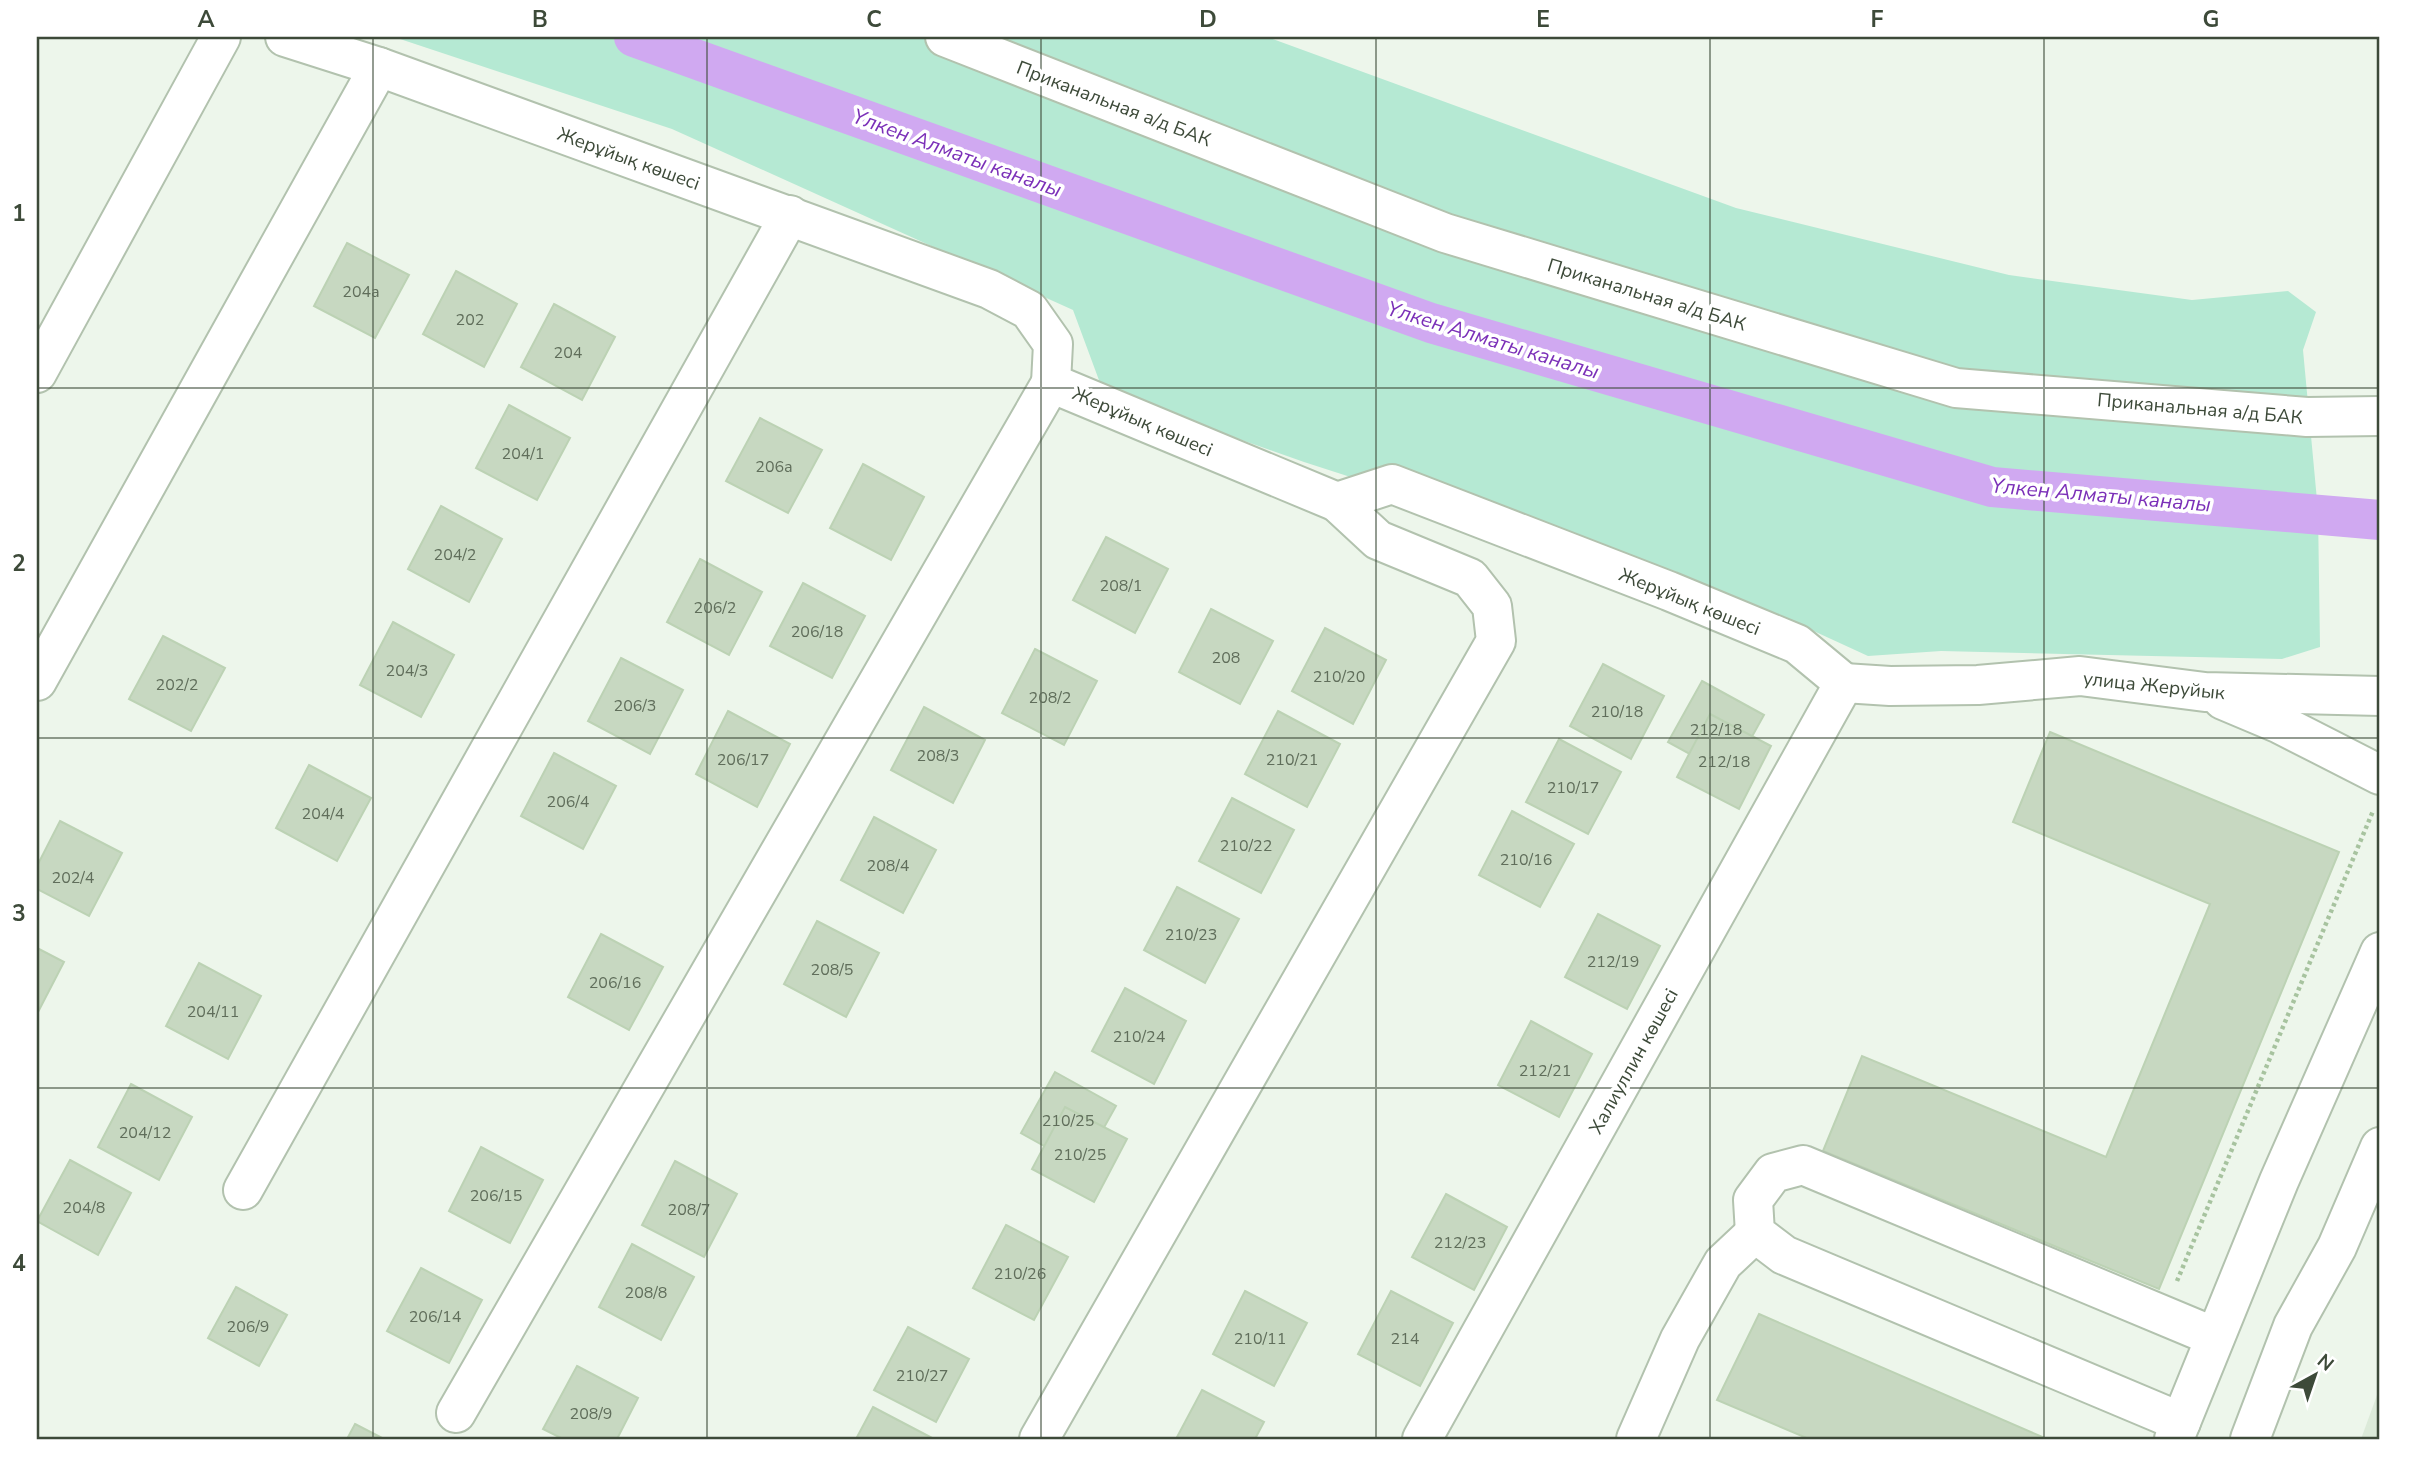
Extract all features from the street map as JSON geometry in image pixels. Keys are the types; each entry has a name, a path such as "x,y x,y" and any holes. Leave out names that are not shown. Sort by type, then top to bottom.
{"street":[{"path":"37,373 220,37"},
{"name":"Жерұйық көшесі","path":"285,37 379,67 989,289 1029,310 1053,344 1051,383 1337,502 1392,484 1670,591 1797,644 1843,683"},
{"name":"Приканальная а/д БАК","path":"945,37 1445,233 1956,388 2307,417 2380,416"},
{"path":"37,681 379,67"},
{"path":"243,1190 790,215"},
{"path":"456,1413 1051,383"},
{"path":"1039,1439 1496,641 1492,606 1470,578 1378,540 1337,502"},
{"name":"улица Жеруйык","path":"1843,683 1890,686 1978,685 2080,676 2205,692 2380,696"},
{"name":"Халиуллин көшесі","path":"1422,1439 1843,683"},
{"path":"2205,692 2280,724 2378,791"},
{"path":"2215,1337 1803,1165 1773,1173 1753,1200 1755,1233 1784,1255 2177,1430 2279,1181 2380,952"},
{"path":"2250,1439 2293,1326 2337,1247 2380,1147"},
{"path":"1636,1439 1679,1339 1723,1263 1755,1233"}],"path":[{"path":"2163,1315 2378,791"}],"shaded area":[{"path":"2380,1387 2380,1439 2361,1439"}],"green space":[{"path":"394,37 1267,37 1736,208 2009,275 2192,300 2288,291 2316,312 2303,350 2318,511 2320,647 2282,659 1941,651 1868,656 1781,616 1304,462 1103,391 1073,310 672,129"}],"building":[{"path":"347,243 409,275 375,338 314,306"},
{"path":"456,271 517,304 484,367 423,334"},
{"path":"554,304 615,337 582,400 521,367"},
{"path":"509,405 570,438 537,500 476,468"},
{"path":"760,418 822,450 788,513 726,481"},
{"path":"863,464 924,497 891,560 830,528"},
{"path":"441,506 502,539 469,602 408,569"},
{"path":"1106,537 1168,569 1135,633 1073,600"},
{"path":"700,559 762,592 729,655 667,622"},
{"path":"803,583 865,616 832,678 770,646"},
{"path":"1211,609 1273,641 1240,704 1179,672"},
{"path":"393,622 454,655 421,717 360,685"},
{"path":"1325,628 1386,660 1353,724 1292,691"},
{"path":"163,636 225,668 191,731 129,699"},
{"path":"1035,649 1097,681 1064,745 1002,713"},
{"path":"621,658 683,690 650,754 588,721"},
{"path":"1603,664 1664,696 1631,759 1570,726"},
{"path":"1702,681 1764,715 1730,776 1668,742"},
{"path":"924,707 985,740 953,803 891,770"},
{"path":"728,711 790,744 757,807 696,774"},
{"path":"1278,711 1340,744 1307,807 1245,774"},
{"path":"1710,714 1771,746 1739,809 1677,777"},
{"path":"2050,732 2339,852 2159,1289 1823,1151 1862,1056 2106,1157 2210,904 2013,822"},
{"path":"1559,739 1621,772 1588,834 1526,802"},
{"path":"554,753 616,786 583,849 521,816"},
{"path":"309,765 371,798 337,861 276,828"},
{"path":"1232,798 1294,830 1261,893 1199,861"},
{"path":"1512,811 1574,844 1540,907 1479,875"},
{"path":"874,817 936,850 903,913 841,880"},
{"path":"60,821 122,853 89,916 37,889 37,866"},
{"path":"1177,887 1239,919 1205,983 1144,950"},
{"path":"1598,914 1660,946 1627,1009 1565,977"},
{"path":"817,921 879,953 846,1017 784,984"},
{"path":"601,934 663,967 629,1030 568,997"},
{"path":"37,948 64,962 37,1014"},
{"path":"199,963 261,996 228,1059 166,1026"},
{"path":"1125,988 1186,1021 1154,1084 1092,1051"},
{"path":"1531,1021 1592,1054 1559,1117 1498,1085"},
{"path":"1055,1072 1116,1106 1082,1167 1021,1133"},
{"path":"131,1084 192,1117 159,1180 98,1147"},
{"path":"1065,1107 1127,1139 1094,1202 1032,1169"},
{"path":"481,1147 543,1180 510,1243 449,1211"},
{"path":"70,1160 131,1193 98,1255 37,1221"},
{"path":"675,1161 737,1194 704,1257 642,1225"},
{"path":"1446,1194 1507,1227 1474,1290 1412,1257"},
{"path":"1006,1225 1068,1257 1034,1320 973,1288"},
{"path":"632,1244 694,1277 661,1340 599,1307"},
{"path":"421,1268 482,1300 449,1363 387,1331"},
{"path":"236,1287 287,1315 259,1366 208,1338"},
{"path":"1245,1291 1307,1323 1274,1386 1213,1354"},
{"path":"1391,1291 1453,1323 1420,1386 1358,1354"},
{"path":"1759,1314 2047,1439 1809,1439 1717,1400"},
{"path":"908,1327 969,1359 936,1422 874,1390"},
{"path":"577,1366 638,1398 617,1439 563,1439 543,1429"},
{"path":"1202,1390 1264,1422 1255,1439 1176,1439"},
{"path":"873,1407 934,1439 856,1439"},
{"path":"355,1424 384,1439 347,1439"}],"waterway":[{"name":"Үлкен Алматы каналы","path":"634,37 1431,323 1992,487 2380,520"}]}
